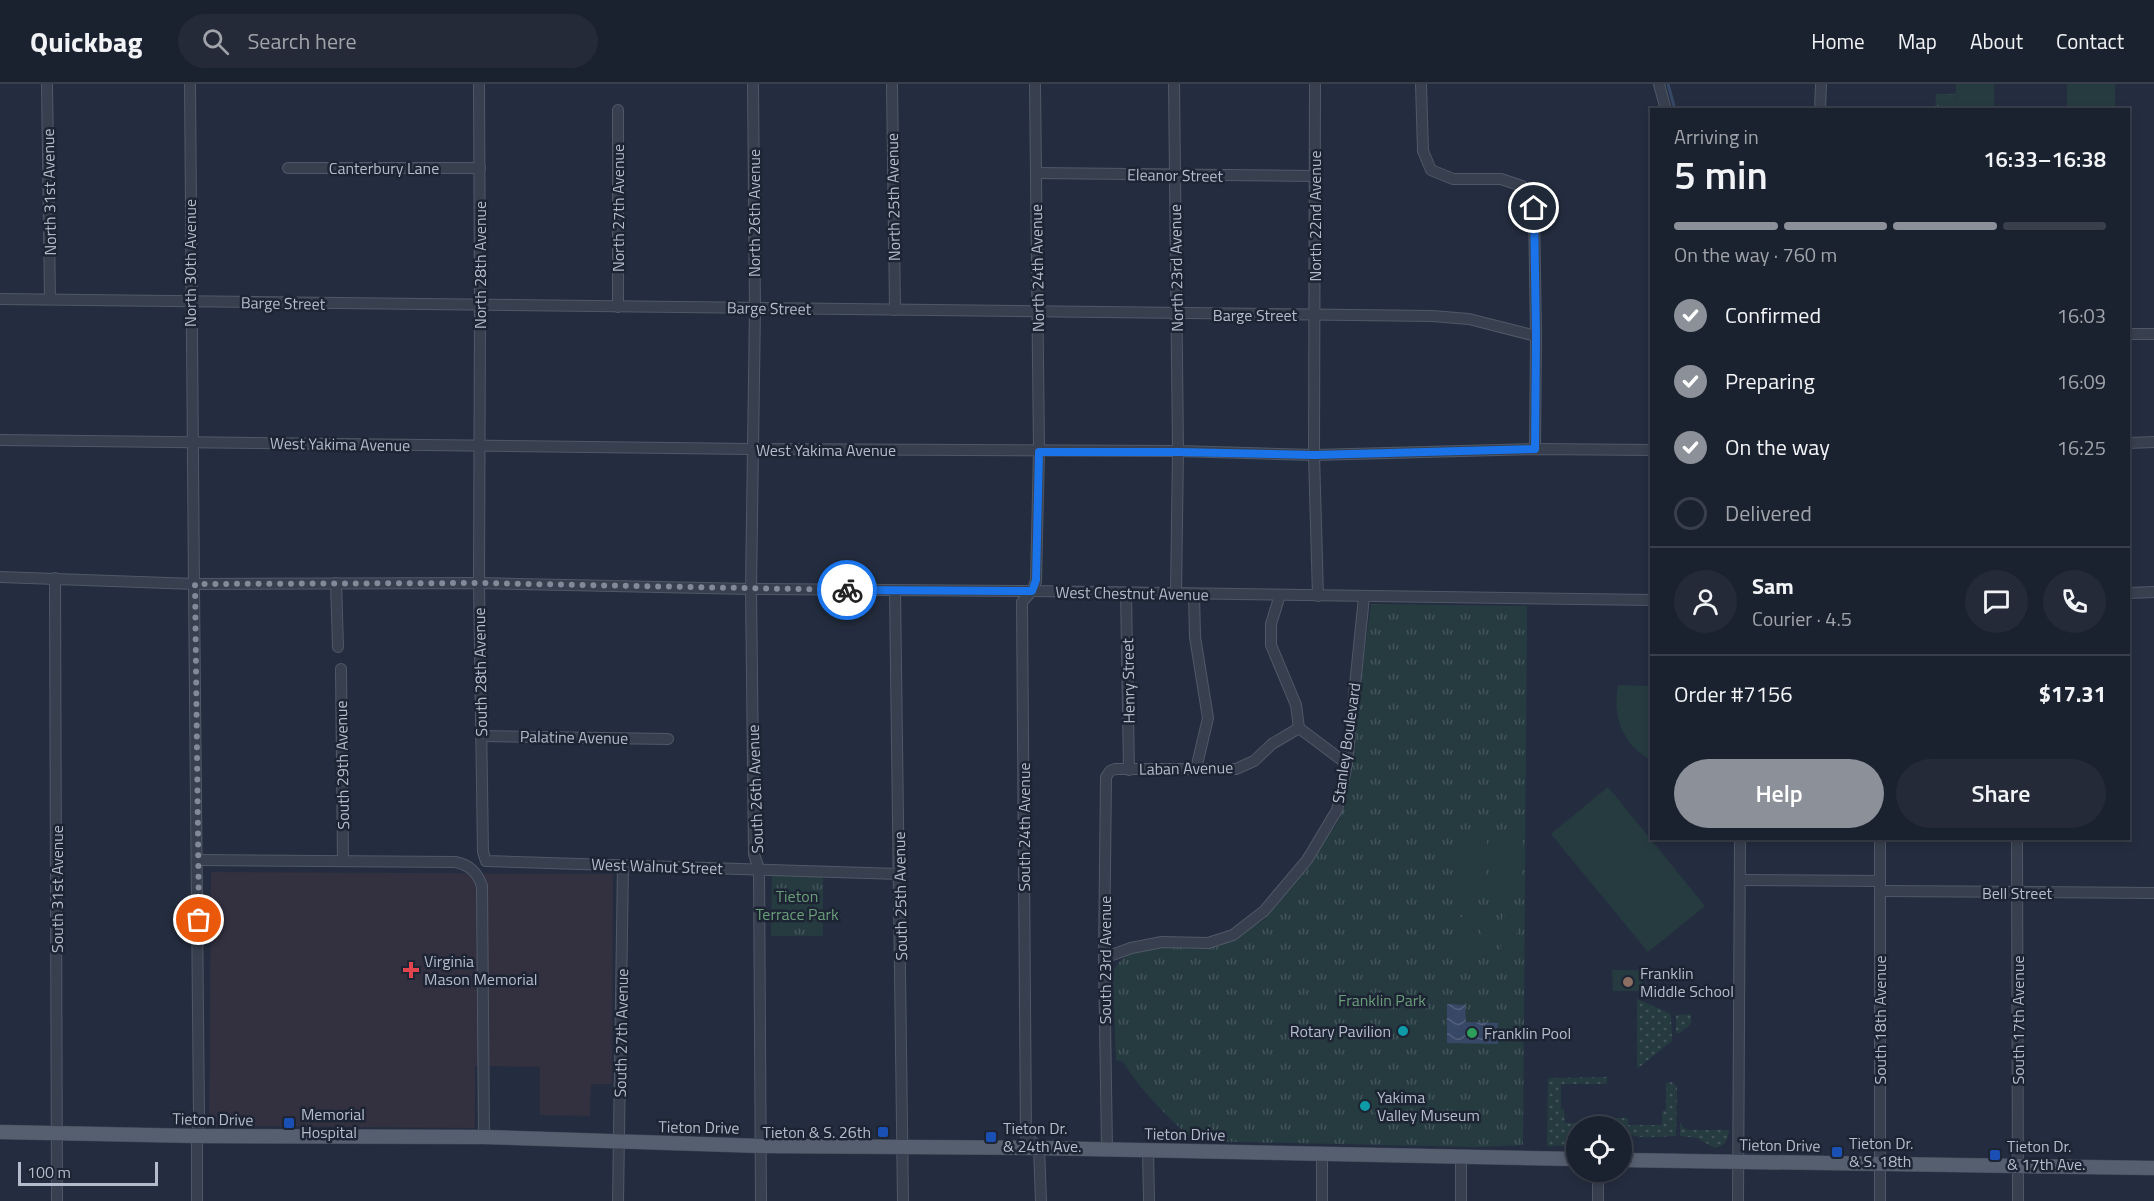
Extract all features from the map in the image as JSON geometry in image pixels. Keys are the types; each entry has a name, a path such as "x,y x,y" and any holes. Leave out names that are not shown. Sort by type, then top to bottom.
{"main road":[{"name":"Tieton Drive","path":"0,1132 197,1136 484,1137 761,1146 1107,1149 1566,1159"},
{"name":"Tieton Drive","path":"1632,1160 2154,1168"}],"street":[{"name":"North 31st Avenue","path":"47,84 50,299"},
{"name":"North 30th Avenue","path":"190,84 190,302 199,860 197,1201"},
{"name":"North 28th Avenue","path":"478,84 479,446"},
{"name":"North 26th Avenue","path":"752,449 753,84"},
{"name":"North 25th Avenue","path":"892,84 895,310"},
{"name":"North 24th Avenue","path":"1035,84 1039,452"},
{"name":"North 23rd Avenue","path":"1174,84 1178,452"},
{"name":"North 22nd Avenue","path":"1315,84 1314,455 1318,596"},
{"path":"1421,84 1423,151 1431,170 1453,179 1501,179 1522,186 1534,208 1535,449"},
{"path":"1659,84 1665,108"},
{"path":"1820,108 1821,84"},
{"name":"North 27th Avenue","path":"618,110 618,307"},
{"name":"Canterbury Lane","path":"288,168 480,168"},
{"name":"Eleanor Street","path":"1036,173 1315,176"},
{"name":"Barge Street","path":"0,299 1176,315 1432,316 1469,319 1536,336"},
{"path":"2130,334 2154,334"},
{"name":"West Yakima Avenue","path":"0,440 1314,455 1535,449 1650,450"},
{"path":"2130,443 2154,442"},
{"name":"South 28th Avenue","path":"479,446 481,736 483,852 486,861"},
{"name":"South 26th Avenue","path":"752,449 754,854 759,869 761,1201"},
{"name":"South 24th Avenue","path":"1039,452 1036,580 1032,591 1022,602 1026,1136 1039,1148 1041,1201"},
{"path":"1176,594 1178,452"},
{"name":"West Chestnut Avenue","path":"0,577 195,584 479,583 751,589 1650,600"},
{"name":"South 31st Avenue","path":"55,578 57,1201"},
{"path":"336,582 338,647"},
{"name":"South 25th Avenue","path":"895,591 903,1201"},
{"path":"2130,593 2154,592"},
{"name":"Henry Street","path":"1126,593 1130,770"},
{"path":"1194,594 1196,637 1208,718 1196,769"},
{"path":"1280,595 1271,624 1271,645 1296,705 1299,728 1347,764"},
{"name":"Stanley Boulevard","path":"1104,958 1131,948 1162,942 1208,943 1233,934 1264,911 1307,860 1337,810 1347,764 1364,597"},
{"name":"South 29th Avenue","path":"341,669 343,861"},
{"name":"Laban Avenue","path":"1110,771 1236,769 1254,761 1272,744 1299,728"},
{"name":"Palatine Avenue","path":"481,736 668,739"},
{"name":"South 23rd Avenue","path":"1107,1149 1104,958 1106,777 1110,771"},
{"path":"1738,1201 1740,840"},
{"name":"South 18th Avenue","path":"1880,840 1880,1201"},
{"name":"South 17th Avenue","path":"2018,840 2018,1201"},
{"path":"199,860 455,862 466,864 474,870 482,886 484,1137"},
{"name":"West Walnut Street","path":"486,861 900,874"},
{"name":"South 27th Avenue","path":"618,1201 623,865"},
{"name":"Bell Street","path":"1740,880 2017,893 2154,893"},
{"path":"1148,1150 1149,1201"},
{"path":"1322,1154 1322,1201"},
{"path":"1461,1156 1461,1201"},
{"path":"1598,1182 1598,1201"}],"shaded area":[{"name":"Virginia Mason Memorial","path":"211,872 613,874 612,1084 591,1084 590,1116 540,1115 540,1067 475,1066 475,1128 209,1126"}],"green space":[{"path":"1956,84 1994,84 1994,107 1955,107"},
{"path":"2067,84 2115,84 2115,108 2067,108"},
{"path":"1936,94 1955,94 1956,107 1994,107 1994,108 1935,108"},
{"name":"Franklin Park","path":"1371,604 1527,606 1523,1145 1478,1147 1195,1141 1156,1104 1123,1062 1116,1060 1114,970 1119,962 1128,955 1155,947 1237,937 1264,920 1335,827 1340,818 1346,793"},
{"path":"1618,685 1650,686 1650,759 1633,746 1622,729 1618,719"},
{"path":"1608,787 1705,906 1648,952 1551,834"},
{"path":"1456,838 1487,838 1486,890 1456,890"},
{"path":"1493,838 1523,838 1522,890 1492,890"},
{"name":"Tieton Terrace Park","path":"772,874 823,875 823,936 771,936"},
{"path":"1464,911 1472,911 1472,917 1476,917 1475,950 1472,950 1472,955 1463,955 1463,950 1460,950 1461,917 1464,917"},
{"path":"1485,911 1493,911 1493,917 1497,917 1496,950 1492,950 1492,956 1484,955 1484,950 1480,950 1481,917 1485,917"},
{"path":"1505,912 1514,912 1514,918 1517,918 1516,951 1513,951 1513,956 1504,956 1504,951 1501,951 1502,918 1505,917"},
{"path":"1612,970 1642,970 1642,991 1613,991"},
{"path":"1637,999 1669,1013 1672,1041 1637,1069"},
{"path":"1691,1014 1691,1024 1680,1033 1676,1033 1676,1015"},
{"path":"1607,1077 1607,1084 1561,1084 1561,1109 1564,1109 1566,1123 1566,1146 1547,1146 1548,1078"},
{"path":"1672,1082 1677,1087 1676,1136 1632,1135 1632,1125 1662,1125 1662,1111 1666,1110 1666,1083"},
{"path":"1680,1122 1688,1130 1729,1130 1728,1137 1724,1144 1715,1148 1697,1138 1680,1136"}],"water":[{"name":"Franklin Pool","path":"1447,1004 1465,1005 1466,1022 1498,1023 1498,1044 1447,1043"}],"waterway":[{"path":"1668,84 1674,108"}],"way so far":[{"path":"199,920 195,584 479,583 847,590"}],"place":[{"name":"Virginia Mason Memorial","path":"411,970"},
{"name":"Franklin Middle School","path":"1628,982"},
{"name":"Rotary Pavilion","path":"1403,1031"},
{"name":"Franklin Pool","path":"1472,1033"},
{"name":"Yakima Valley Museum","path":"1365,1106"},
{"name":"Memorial Hospital","path":"289,1123"},
{"name":"Tieton & S. 26th","path":"883,1132"},
{"name":"Tieton Dr. & 24th Ave.","path":"991,1137"},
{"name":"Tieton Dr. & S. 18th","path":"1837,1152"},
{"name":"Tieton Dr. & 17th Ave.","path":"1995,1155"}],"route":[{"path":"847,590 1032,591 1036,580 1039,452 1314,455 1535,449 1534,208"}]}
